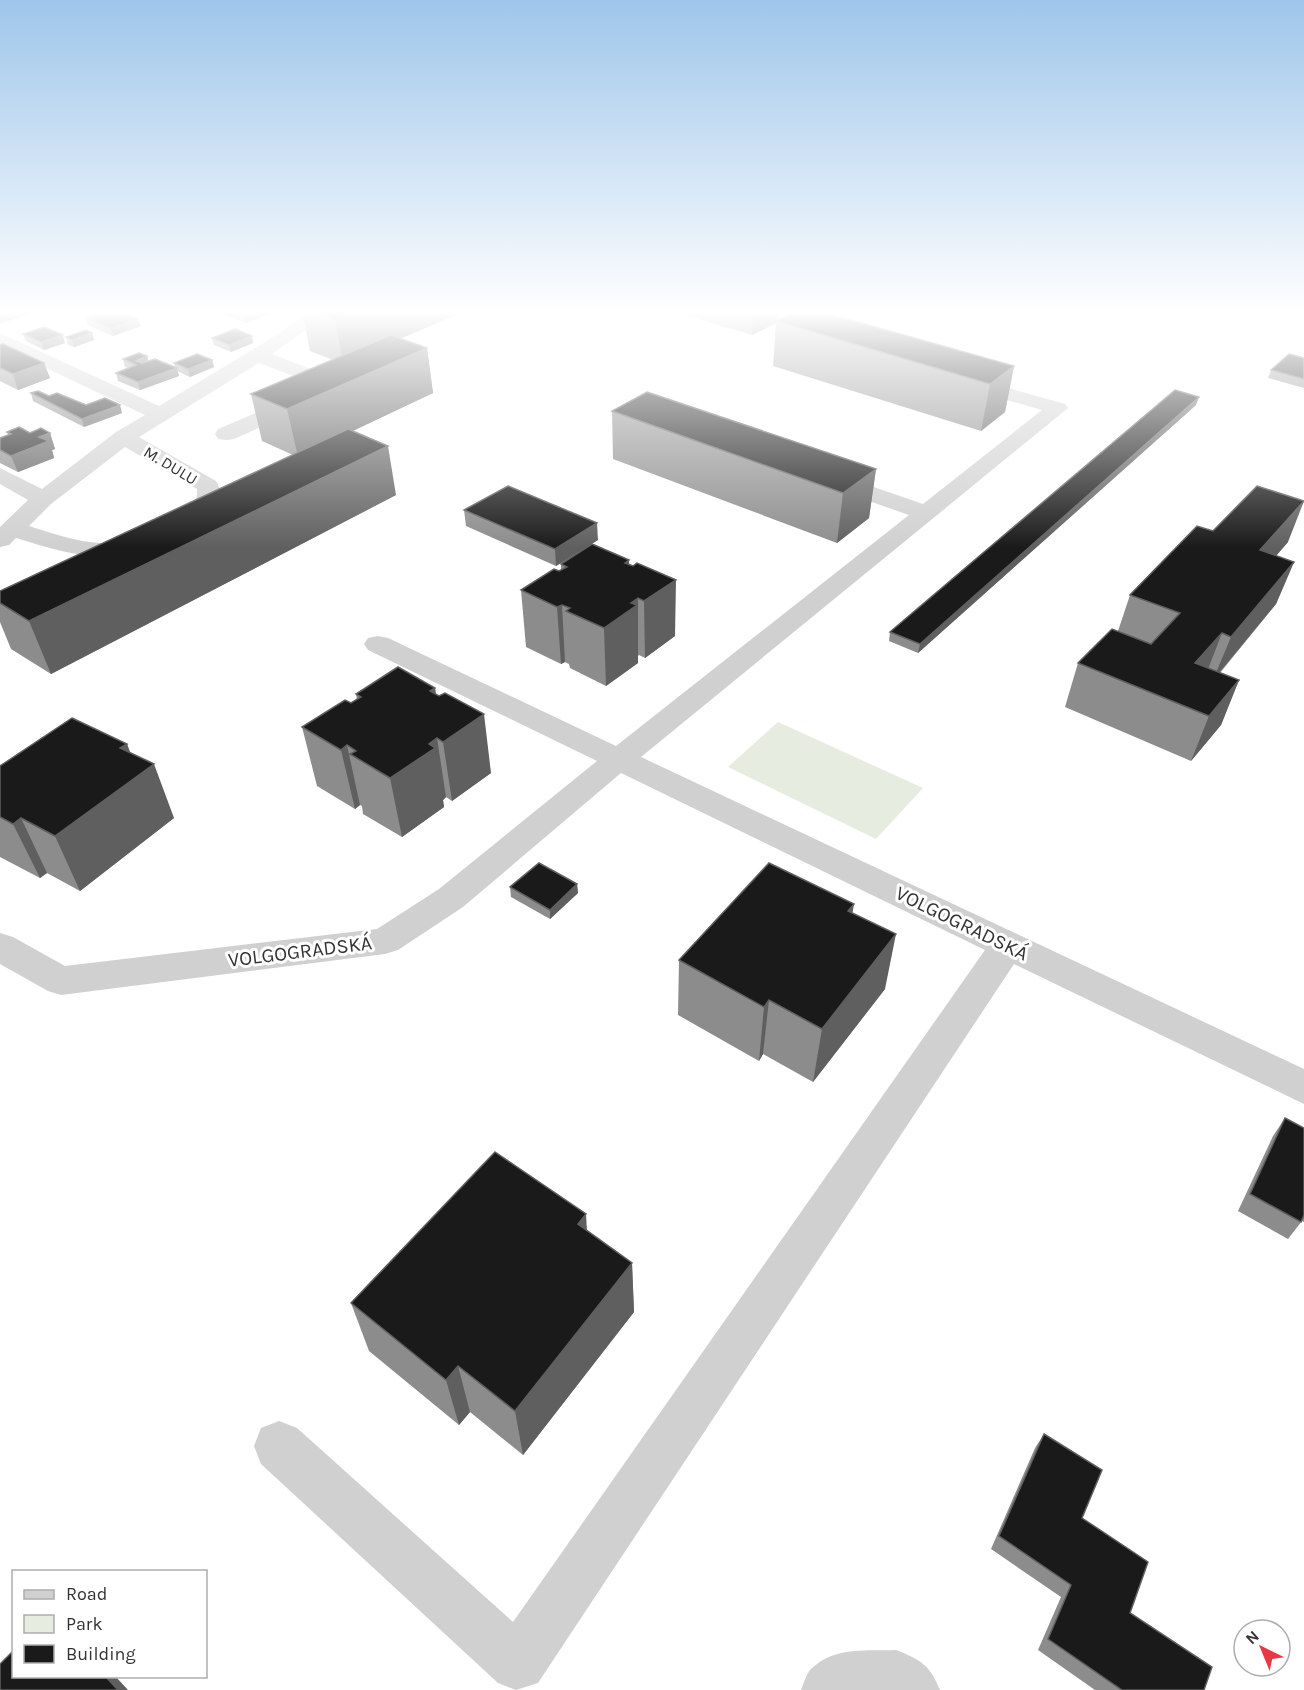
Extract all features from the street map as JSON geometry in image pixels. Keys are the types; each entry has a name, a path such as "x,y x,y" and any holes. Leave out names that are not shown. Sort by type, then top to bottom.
{"street":[{"name":"M. DULU","path":"108,390 161,415"},
{"name":"M. DULU","path":"6,535 44,500 124,437 201,390"},
{"path":"225,434 328,390"},
{"name":"VOLGOGRADSKÁ","path":"0,947 61,981 385,941 451,898 619,759 1058,408 993,390"},
{"name":"M. DULU","path":"6,535 93,550 125,549 145,542 200,514 209,500 208,486 124,437"},
{"path":"808,471 926,513"},
{"path":"0,475 44,500"},
{"name":"VOLGOGRADSKÁ","path":"378,644 1304,1087"},
{"path":"279,1446 518,1663 1008,945"},
{"path":"829,1690 844,1679 896,1678 912,1690"}],"green space":[{"path":"778,722 923,788 876,839 728,767"}],"building":[{"path":"261,390 331,390 287,409 251,394"},
{"path":"1175,390 1199,397 920,644 890,632"},
{"path":"38,391 49,396 57,393 86,405 105,398 120,405 82,419 31,393"},
{"path":"647,392 876,469 843,493 612,411"},
{"path":"19,427 30,433 41,428 50,433 39,437 49,441 11,456 0,450 0,438 11,434 7,432"},
{"path":"348,429 388,446 29,621 0,603 0,591"},
{"path":"508,486 597,523 555,549 464,510"},
{"path":"1257,486 1304,501 1260,550 1294,562 1231,637 1222,633 1195,663 1239,680 1209,716 1078,663 1112,629 1151,644 1180,613 1130,595 1197,526 1213,531"},
{"path":"592,544 629,560 625,563 633,566 637,563 676,580 644,601 638,598 631,603 637,605 604,628 566,611 570,608 562,605 557,607 521,590 554,569 559,571 567,567 561,564"},
{"path":"398,667 435,688 430,691 439,696 445,693 484,714 443,742 437,738 429,744 435,748 390,778 350,754 356,751 347,745 341,750 302,727 345,700 351,703 361,697 356,694"},
{"path":"72,718 127,744 120,748 154,764 55,836 21,818 13,824 0,817 0,766"},
{"path":"539,863 577,884 550,910 510,887"},
{"path":"769,863 854,904 848,911 896,934 822,1029 769,1000 764,1007 679,960"},
{"path":"1285,1118 1304,1128 1304,1215 1301,1222 1250,1194"},
{"path":"495,1152 586,1214 578,1224 632,1263 515,1411 458,1366 446,1380 351,1303"},
{"path":"1044,1434 1102,1470 1082,1518 1148,1562 1130,1613 1212,1667 1204,1690 1122,1690 1048,1639 1071,1585 999,1536"},
{"path":"12,1652 12,1678 107,1678 118,1690 0,1690 0,1664"}]}
